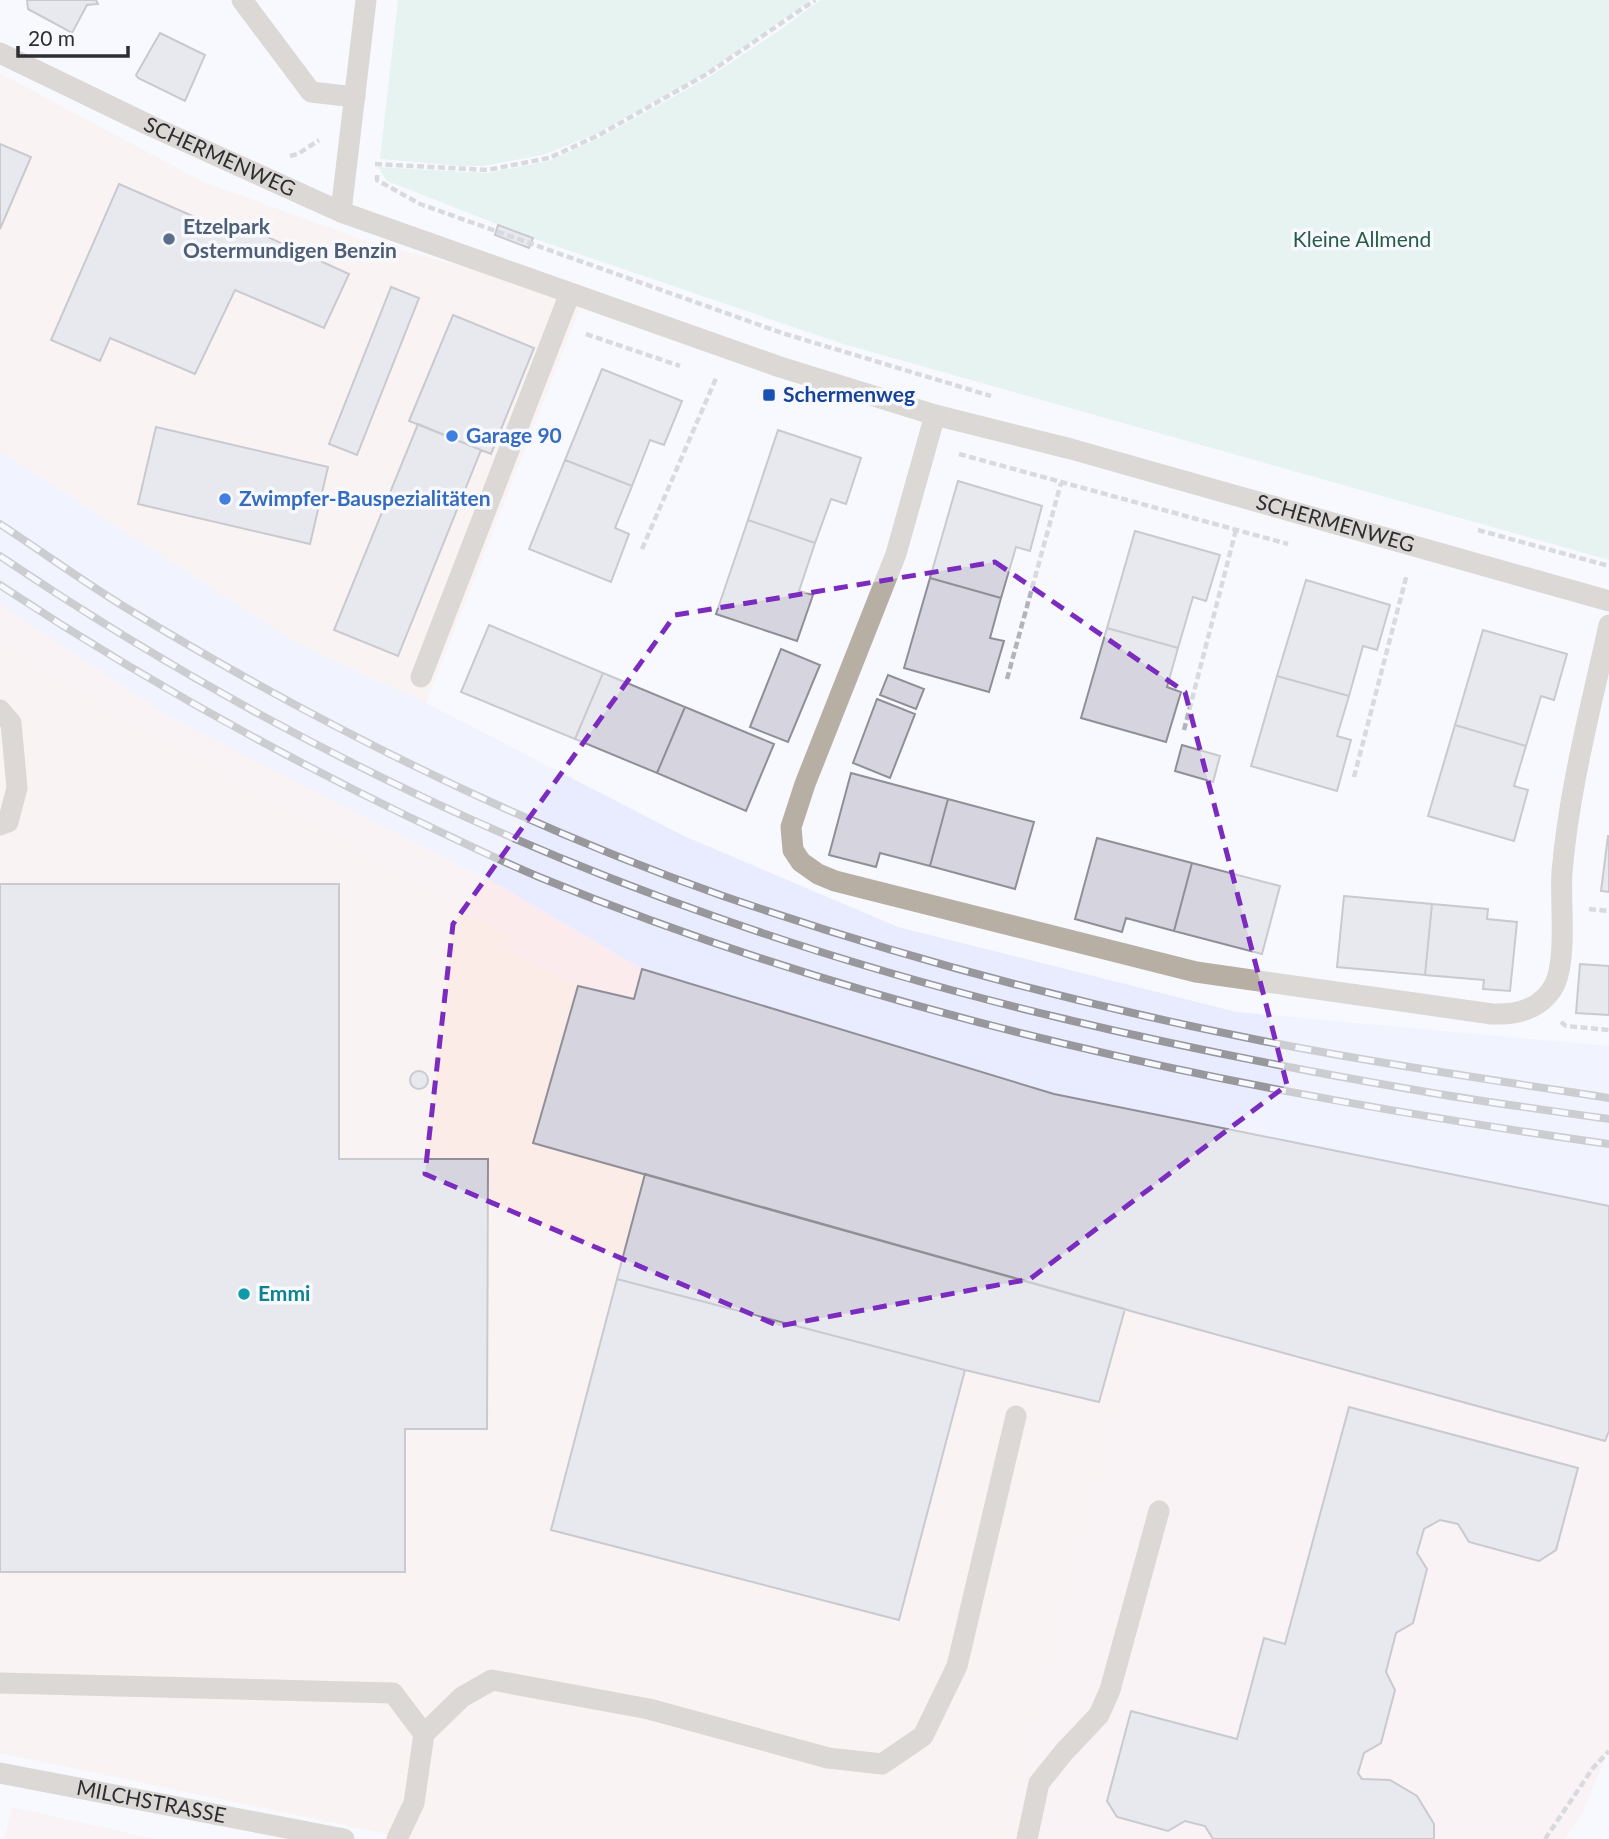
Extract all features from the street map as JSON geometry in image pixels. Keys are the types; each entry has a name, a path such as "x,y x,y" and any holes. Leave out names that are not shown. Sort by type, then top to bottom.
{"street":[{"path":"242,0 311,92 355,97"},
{"path":"341,212 366,0"},
{"name":"SCHERMENWEG","path":"0,53 138,120 341,212 728,349 935,415 1071,449 1609,601"},
{"path":"421,677 570,292"},
{"path":"935,415 896,554 805,784 791,827 793,850 800,862 835,881 1196,972 1513,1015 1534,1007 1549,994 1560,965 1562,873 1573,787 1609,625"},
{"path":"0,710 10,723 17,788 8,822 0,825"},
{"path":"397,1839 414,1803 424,1734 462,1697 492,1680 649,1709 828,1758 882,1764 923,1736 957,1666 1016,1416"},
{"path":"1027,1839 1039,1783 1099,1715 1110,1690 1159,1511"},
{"path":"0,1683 393,1693 424,1734"},
{"name":"MILCHSTRASSE","path":"0,1773 344,1839"}],"path":[{"path":"815,0 707,74 599,135 549,158 487,170 375,162 377,180 420,204 782,333 991,396"},
{"path":"642,549 728,349"},
{"path":"1007,680 1071,449"},
{"path":"1184,730 1244,499"},
{"path":"1466,527 1609,566"},
{"path":"1354,778 1414,546"},
{"path":"1589,909 1609,911"},
{"path":"1566,1026 1609,1030"},
{"path":"1545,1839 1593,1768 1609,1751"}],"highlighted area":[{"path":"995,562 1185,692 1287,1085 1030,1279 779,1326 425,1174 453,924 675,615"}],"shaded area":[{"path":"0,73 202,181 366,241 584,298 426,703 297,643 0,451"},
{"path":"0,451 297,643 426,703 684,836 898,927 1237,1012 1609,1046 1609,1206 1054,1094 642,969 493,882 172,718 0,604"},
{"path":"0,604 172,718 493,882 642,969 1054,1094 1609,1206 1609,1750 1583,1812 1565,1839 1001,1839 1137,1313 533,1143 578,986 513,955 506,935 74,692 0,645"},
{"path":"0,645 74,692 506,935 513,955 578,986 533,1143 1138,1313 1001,1839 410,1839 0,1753"},
{"path":"12,1807 156,1839 4,1839"}],"green space":[{"path":"398,0 811,0 706,73 598,133 543,155 483,166 460,166 380,159"},
{"name":"Kleine Allmend","path":"820,0 1609,0 1609,560 843,344 532,238 387,181 378,167 487,173 549,161 601,137 709,77"}],"building":[{"path":"27,0 96,0 98,4 87,5 72,33 28,9"},
{"path":"160,33 205,55 185,101 136,75"},
{"path":"0,144 31,157 0,229"},
{"path":"119,184 227,231 248,228 349,274 324,328 235,290 195,374 110,338 100,361 51,340"},
{"path":"498,225 533,238 529,248 495,235"},
{"path":"391,287 419,298 357,455 329,444"},
{"path":"453,315 534,348 491,454 409,421"},
{"path":"602,369 682,401 664,445 650,440 632,486 565,460"},
{"path":"418,424 481,450 398,656 334,630"},
{"path":"156,427 328,467 310,544 138,504"},
{"path":"778,430 861,458 846,504 831,499 815,543 748,520"},
{"path":"565,460 632,486 615,528 629,534 611,582 529,549"},
{"path":"958,481 1042,506 1030,551 1016,547 1001,598 930,578"},
{"path":"748,520 815,543 799,591 813,595 797,641 716,614"},
{"path":"1135,531 1220,555 1206,601 1193,597 1178,648 1107,628"},
{"path":"930,578 1001,598 990,638 1004,641 989,692 904,668"},
{"path":"1306,580 1390,605 1377,650 1363,646 1349,696 1277,676"},
{"path":"489,625 603,673 575,739 461,692"},
{"path":"1107,628 1178,648 1167,687 1181,692 1166,742 1081,718"},
{"path":"1483,630 1567,654 1554,700 1541,696 1526,746 1455,725"},
{"path":"781,649 820,665 788,742 750,727"},
{"path":"603,673 685,707 657,773 575,739"},
{"path":"888,675 924,689 916,709 880,695"},
{"path":"1277,676 1349,696 1337,736 1351,740 1337,791 1251,766"},
{"path":"877,699 915,714 890,778 853,763"},
{"path":"685,707 774,744 746,811 657,773"},
{"path":"1455,725 1526,746 1514,786 1528,790 1514,841 1428,816"},
{"path":"1182,745 1220,756 1213,782 1175,771"},
{"path":"851,773 948,799 930,866 880,853 876,867 829,855"},
{"path":"948,799 1034,822 1015,889 930,866"},
{"path":"1609,836 1609,892 1601,891"},
{"path":"1097,838 1192,863 1174,931 1126,918 1122,932 1075,919"},
{"path":"1192,863 1280,886 1262,954 1174,931"},
{"name":"Emmi","path":"0,884 339,884 339,1159 488,1159 487,1429 405,1429 405,1572 0,1572"},
{"path":"1344,896 1432,904 1425,975 1337,967"},
{"path":"1432,904 1488,909 1487,919 1517,922 1510,991 1483,989 1484,980 1425,975"},
{"path":"1580,964 1609,966 1609,1015 1576,1013"},
{"path":"642,969 1054,1094 1609,1206 1609,1431 1605,1441 533,1143 578,986 634,999"},
{"path":"419,1071 425,1074 428,1080 425,1086 419,1089 413,1086 410,1080 413,1074"},
{"path":"645,1174 1125,1309 1099,1402 965,1370 617,1279"},
{"path":"617,1279 965,1370 899,1620 551,1530"},
{"path":"1349,1407 1578,1468 1556,1550 1539,1561 1469,1542 1458,1524 1440,1520 1424,1529 1417,1553 1427,1569 1413,1623 1396,1633 1386,1672 1395,1690 1381,1743 1364,1753 1358,1773 1362,1779 1390,1780 1417,1796 1434,1824 1434,1839 1213,1839 1205,1826 1185,1821 1168,1831 1117,1817 1107,1801 1131,1711 1237,1739 1264,1638 1285,1644"}],"railway":[{"path":"0,524 123,606 341,729 567,836 723,896 921,958 1123,1011 1346,1056 1609,1098"},
{"path":"0,556 170,663 346,760 529,845 716,917 889,973 1153,1039 1421,1091 1609,1119"},
{"path":"0,585 148,678 353,789 522,870 668,927 799,971 931,1010 1065,1044 1336,1100 1609,1144"}],"place":[{"name":"Etzelpark Ostermundigen Benzin","path":"169,239"},
{"name":"Schermenweg","path":"769,395"},
{"name":"Garage 90","path":"452,436"},
{"name":"Zwimpfer-Bauspezialitäten","path":"225,499"},
{"name":"Emmi","path":"244,1294"}]}
